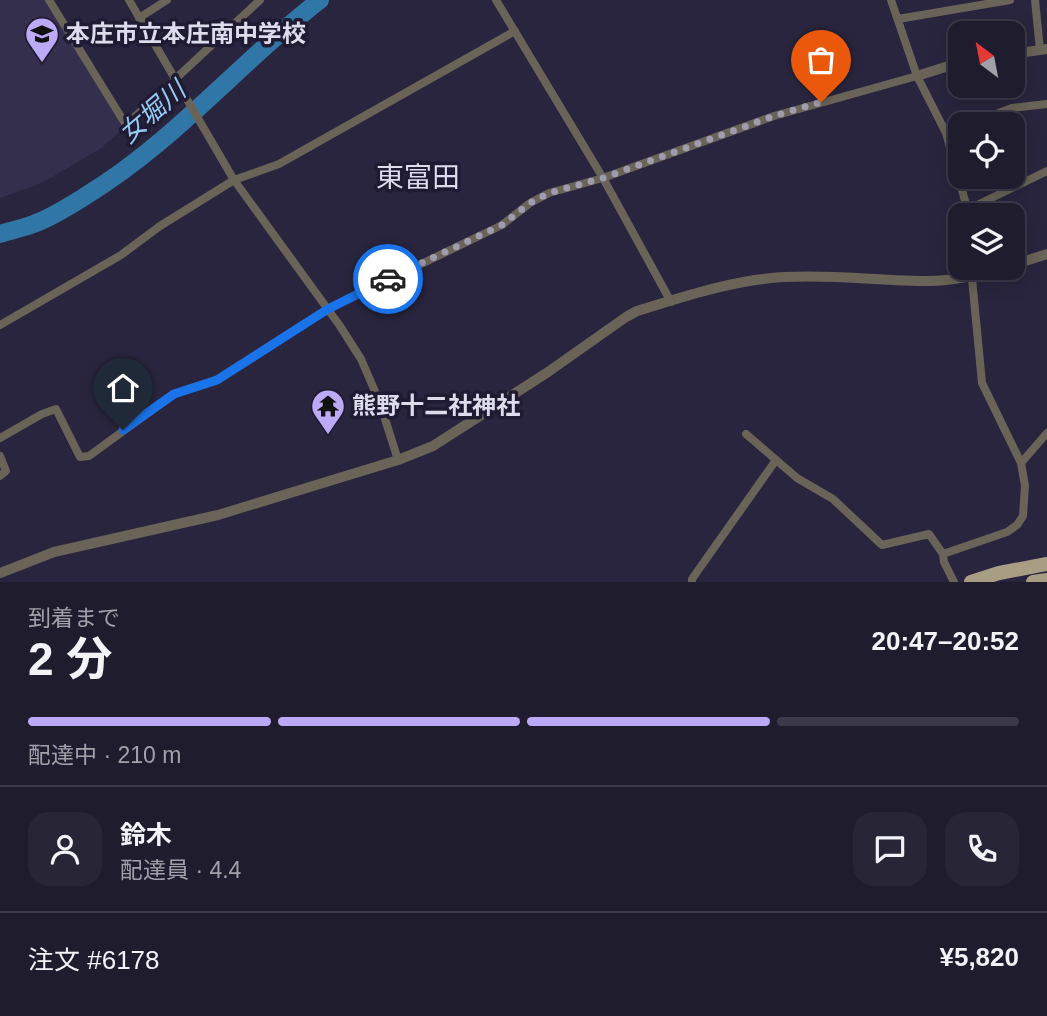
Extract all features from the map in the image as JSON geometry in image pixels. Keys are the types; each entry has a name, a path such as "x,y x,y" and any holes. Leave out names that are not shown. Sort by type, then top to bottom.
{"main road":[{"path":"971,582 999,573 1047,564"},
{"path":"1033,582 1047,580"}],"street":[{"path":"49,0 126,125 261,0"},
{"path":"129,0 234,180 361,359 380,403 398,460"},
{"path":"139,18 167,0"},
{"path":"496,0 603,178 671,302"},
{"path":"891,0 917,75 946,133 966,203"},
{"path":"946,0 950,9"},
{"path":"898,19 1010,0"},
{"path":"1035,0 1043,50"},
{"path":"0,325 121,255 160,226 234,180 279,164 515,31"},
{"path":"0,438 41,414 56,409 80,457 89,456 174,394 217,380 328,309 502,225 530,203 549,193 603,178 774,116 948,66"},
{"path":"1002,112 1012,108 1047,104"},
{"path":"986,203 1047,171"},
{"path":"1025,261 1047,254"},
{"path":"0,573 54,552 218,515 398,460 433,446 548,372 626,317 720,285 752,279 787,277 864,277 931,281 948,277"},
{"path":"943,554 1007,533 1023,516 1024,486 1021,463 982,383 972,280"},
{"path":"1021,463 1047,433"},
{"path":"746,434 797,478 833,499 882,545 929,534 943,554 954,582"},
{"path":"0,456 6,471 0,476"},
{"path":"692,582 776,460"}],"shaded area":[{"name":"本庄市立本庄南中学校","path":"0,0 46,0 124,128 100,149 42,183 0,198"}],"waterway":[{"name":"女堀川","path":"0,234 49,217 119,174 178,126 320,0"}],"way so far":[{"path":"388,279 502,225 530,203 549,193 603,178 774,116 821,102"}],"place":[{"name":"本庄市立本庄南中学校","path":"42,64"},
{"name":"熊野十二社神社","path":"328,436"}],"district":[{"name":"東富田","path":"418,177"}],"route":[{"path":"123,430 174,394 217,380 328,309 388,279"}]}
